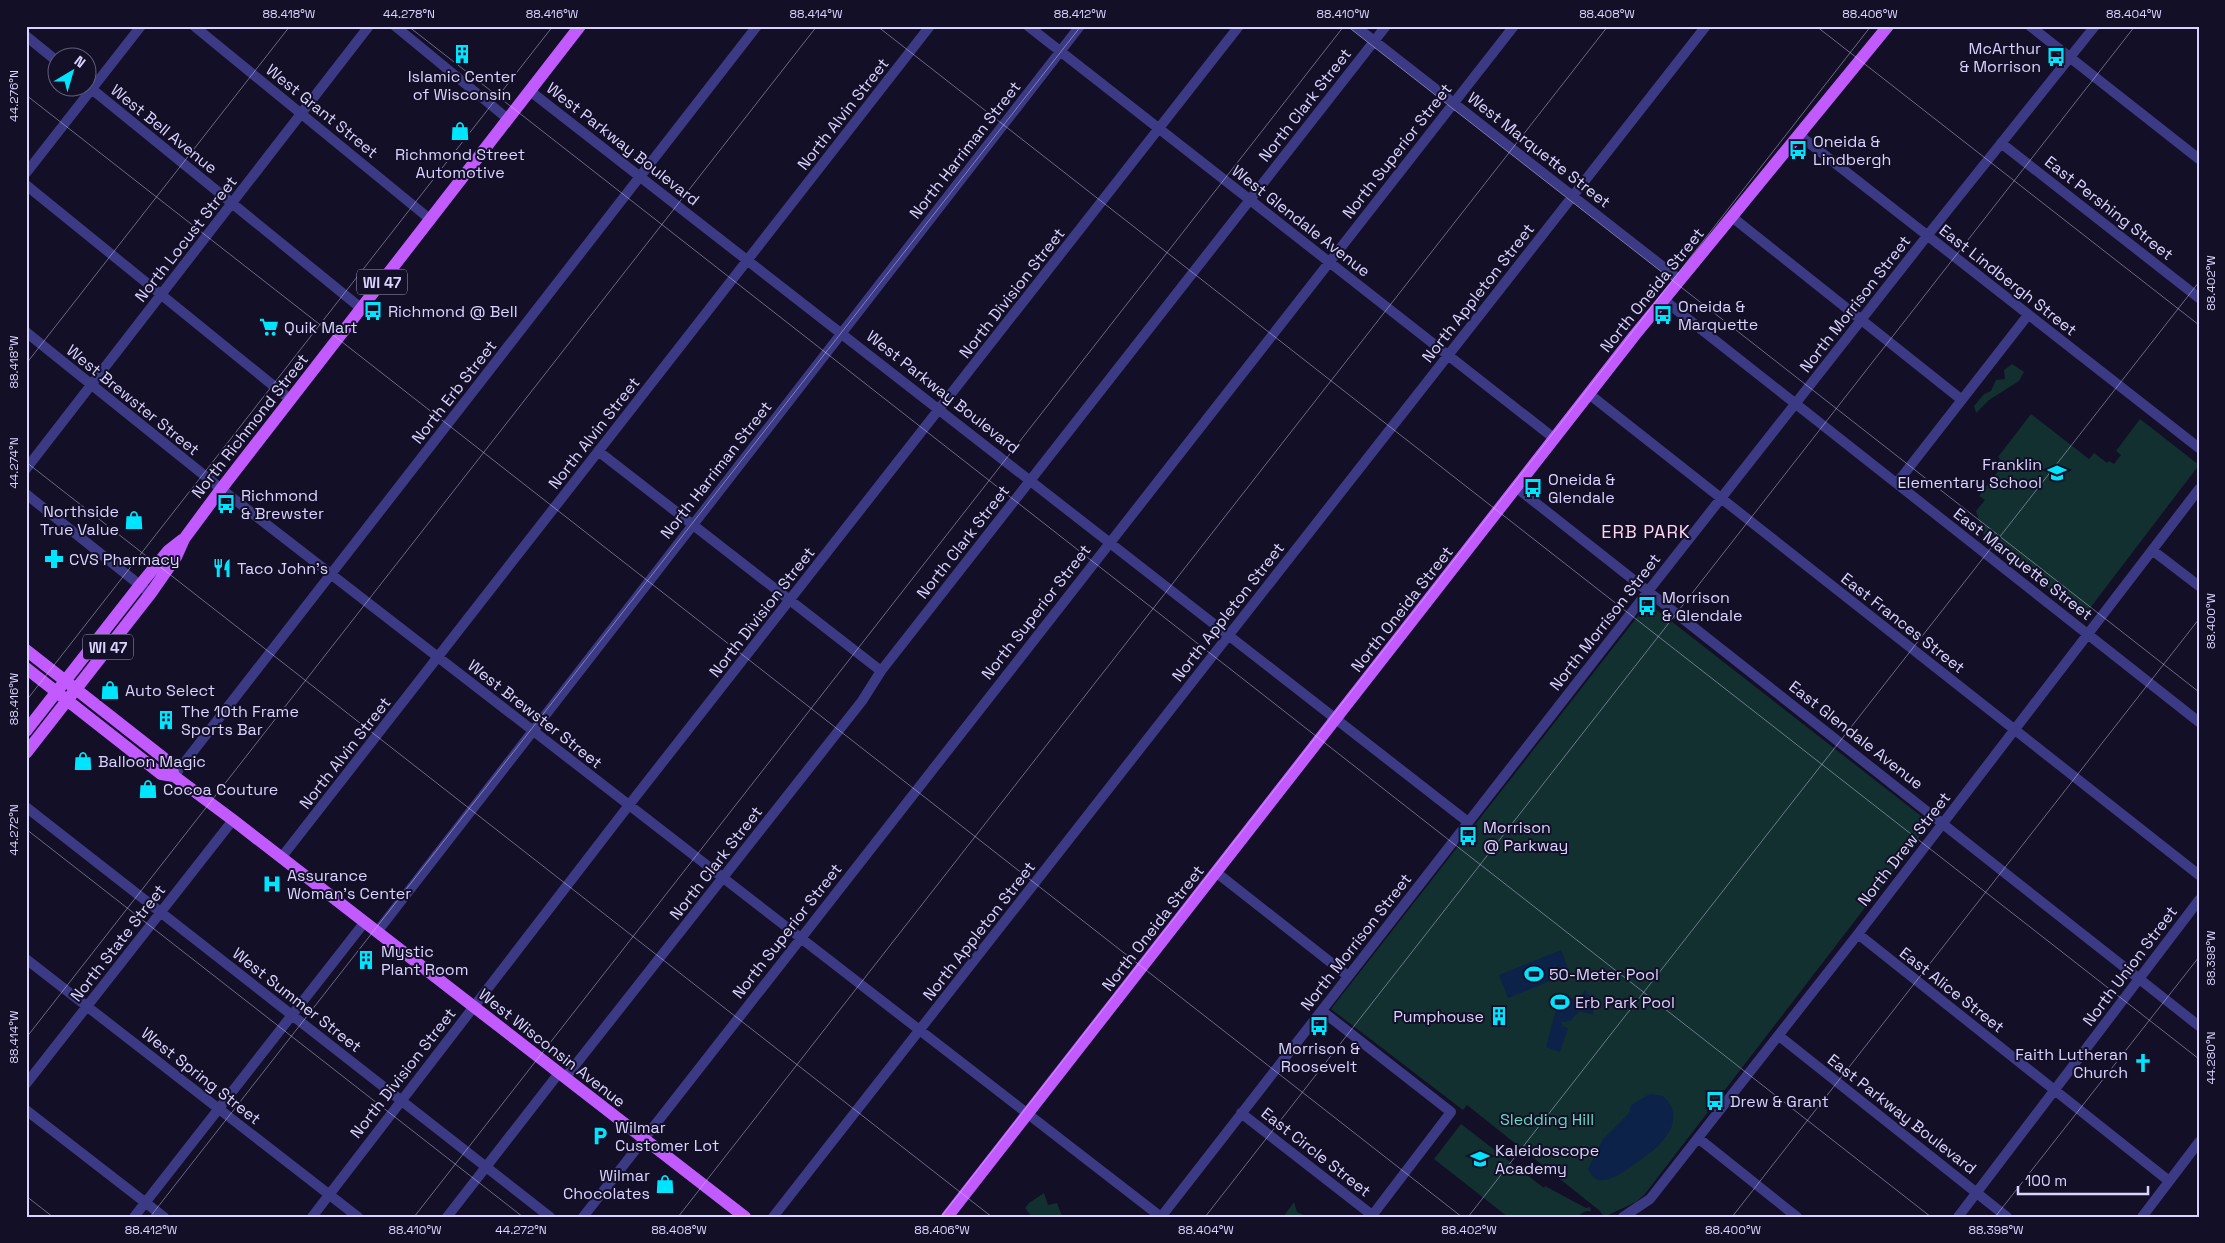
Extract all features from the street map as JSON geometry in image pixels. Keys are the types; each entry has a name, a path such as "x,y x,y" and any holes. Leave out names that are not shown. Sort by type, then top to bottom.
{"main road":[{"name":"North Richmond Street","path":"26,730 140,585 168,551 184,538 580,26"},
{"name":"North Oneida Street","path":"947,1217 1030,1114 1589,394 1888,26"},
{"name":"North Richmond Street","path":"26,753 151,593 176,558 184,538"},
{"name":"West Wisconsin Avenue","path":"26,650 170,763 174,776"},
{"name":"West Wisconsin Avenue","path":"26,668 161,774 174,776 233,820 745,1217"}],"street":[{"path":"98,78 141,26"},
{"name":"West Grant Street","path":"194,26 431,220"},
{"name":"North Locust Street","path":"26,469 369,26"},
{"path":"395,26 508,119"},
{"name":"North Erb Street","path":"174,776 757,26"},
{"name":"North Alvin Street","path":"282,858 930,26"},
{"name":"West Glendale Avenue","path":"1028,26 1555,439"},
{"name":"North Harriman Street","path":"376,932 692,524 843,334 1080,26"},
{"name":"North Division Street","path":"312,1217 629,805 1238,26"},
{"name":"West Marquette Street","path":"1355,26 1680,280"},
{"name":"North Clark Street","path":"446,1217 724,878 862,701 881,671 1386,26"},
{"name":"North Superior Street","path":"583,1217 1514,26"},
{"name":"North Appleton Street","path":"773,1217 1706,26"},
{"path":"2030,26 2199,159"},
{"name":"North Morrison Street","path":"1161,1217 1649,590 1927,236 2096,26"},
{"path":"26,36 48,54"},
{"name":"West Parkway Boulevard","path":"530,90 1337,720"},
{"name":"West Bell Avenue","path":"98,95 362,309"},
{"path":"26,173 82,98"},
{"name":"East Lindbergh Street","path":"1799,134 2199,448"},
{"name":"East Pershing Street","path":"2001,143 2199,298"},
{"path":"26,185 291,400"},
{"path":"1732,217 1962,400"},
{"name":"East Marquette Street","path":"1664,300 2199,722"},
{"path":"1897,483 2028,315"},
{"name":"West Brewster Street","path":"26,332 221,489 1161,1217"},
{"name":"East Frances Street","path":"1589,394 2199,875"},
{"path":"598,451 881,671"},
{"name":"East Glendale Avenue","path":"1517,488 1649,590 2199,1026"},
{"name":"North Drew Street","path":"1623,1217 1650,1199 1779,1036 2199,489"},
{"path":"26,494 151,593"},
{"path":"2152,550 2199,586"},
{"path":"1337,720 1468,822"},
{"name":"West Summer Street","path":"26,807 550,1217"},
{"name":"North State Street","path":"26,1084 233,820"},
{"path":"1217,874 1348,976"},
{"name":"North Union Street","path":"1958,1217 2056,1091 2199,900"},
{"path":"134,1217 364,923"},
{"name":"East Alice Street","path":"1858,934 2169,1181"},
{"name":"West Spring Street","path":"26,959 358,1217"},
{"path":"1322,1011 1451,1112 1371,1216"},
{"name":"East Parkway Boulevard","path":"1779,1036 2007,1217"},
{"path":"26,1110 164,1217"},
{"name":"East Circle Street","path":"1241,1113 1371,1216"},
{"path":"1698,1138 1796,1217"},
{"path":"2142,1217 2199,1142"}],"green space":[{"path":"2012,364 2024,372 2019,381 1989,400 1976,413 1974,406 1984,394 1991,391 1996,380 2005,379 2004,370"},
{"path":"2031,414 2089,459 2094,453 2107,463 2109,461 2114,464 2121,455 2116,451 2140,419 2199,465 2084,616 1985,539 1976,511 1985,500 1979,496 2002,466 1997,462 2000,459 1998,457"},
{"name":"Sledding Hill","path":"1648,603 1930,823 1645,1194 1636,1202 1604,1217 1600,1211 1467,1105 1463,1110 1331,1009"},
{"path":"1461,1124 1544,1188 1545,1186 1586,1208 1590,1207 1591,1211 1586,1211 1576,1217 1508,1217 1434,1159"},
{"path":"1044,1193 1048,1205 1057,1203 1062,1216 1032,1217 1025,1208"},
{"path":"1294,1202 1297,1212 1308,1217 1283,1217"}],"water":[{"name":"50-Meter Pool","path":"1561,950 1570,973 1508,998 1499,975"},
{"path":"1585,990 1594,1002 1593,1015 1580,1011 1570,1021 1562,1022 1562,1026 1568,1028 1560,1052 1546,1047 1557,1006 1567,1002 1568,998 1578,999"},
{"path":"1650,1094 1663,1096 1670,1104 1673,1112 1671,1129 1660,1144 1624,1172 1604,1180 1596,1179 1588,1169 1603,1139 1629,1113 1631,1105"}],"place":[{"name":"Islamic Center of Wisconsin","path":"462,54"},
{"name":"McArthur & Morrison","path":"2056,57"},
{"name":"Richmond Street Automotive","path":"460,131"},
{"name":"Oneida & Lindbergh","path":"1798,150"},
{"name":"Richmond @ Bell","path":"373,311"},
{"name":"Oneida & Marquette","path":"1663,315"},
{"name":"Quik Mart","path":"269,327"},
{"name":"Franklin Elementary School","path":"2057,473"},
{"name":"Oneida & Glendale","path":"1533,488"},
{"name":"Richmond & Brewster","path":"226,504"},
{"name":"Northside True Value","path":"134,520"},
{"name":"CVS Pharmacy","path":"54,559"},
{"name":"Taco John's","path":"222,568"},
{"name":"Morrison & Glendale","path":"1647,606"},
{"name":"Auto Select","path":"110,690"},
{"name":"The 10th Frame Sports Bar","path":"166,720"},
{"name":"Balloon Magic","path":"83,761"},
{"name":"Cocoa Couture","path":"148,789"},
{"name":"Morrison @ Parkway","path":"1468,836"},
{"name":"Assurance Woman's Center","path":"272,884"},
{"name":"Mystic Plant Room","path":"366,960"},
{"name":"50-Meter Pool","path":"1534,974"},
{"name":"Erb Park Pool","path":"1560,1002"},
{"name":"Pumphouse","path":"1499,1016"},
{"name":"Morrison & Roosevelt","path":"1319,1026"},
{"name":"Faith Lutheran Church","path":"2143,1063"},
{"name":"Drew & Grant","path":"1715,1101"},
{"name":"Wilmar Customer Lot","path":"600,1136"},
{"name":"Kaleidoscope Academy","path":"1480,1159"},
{"name":"Wilmar Chocolates","path":"665,1184"}],"district":[{"name":"ERB PARK","path":"1646,531"}]}
